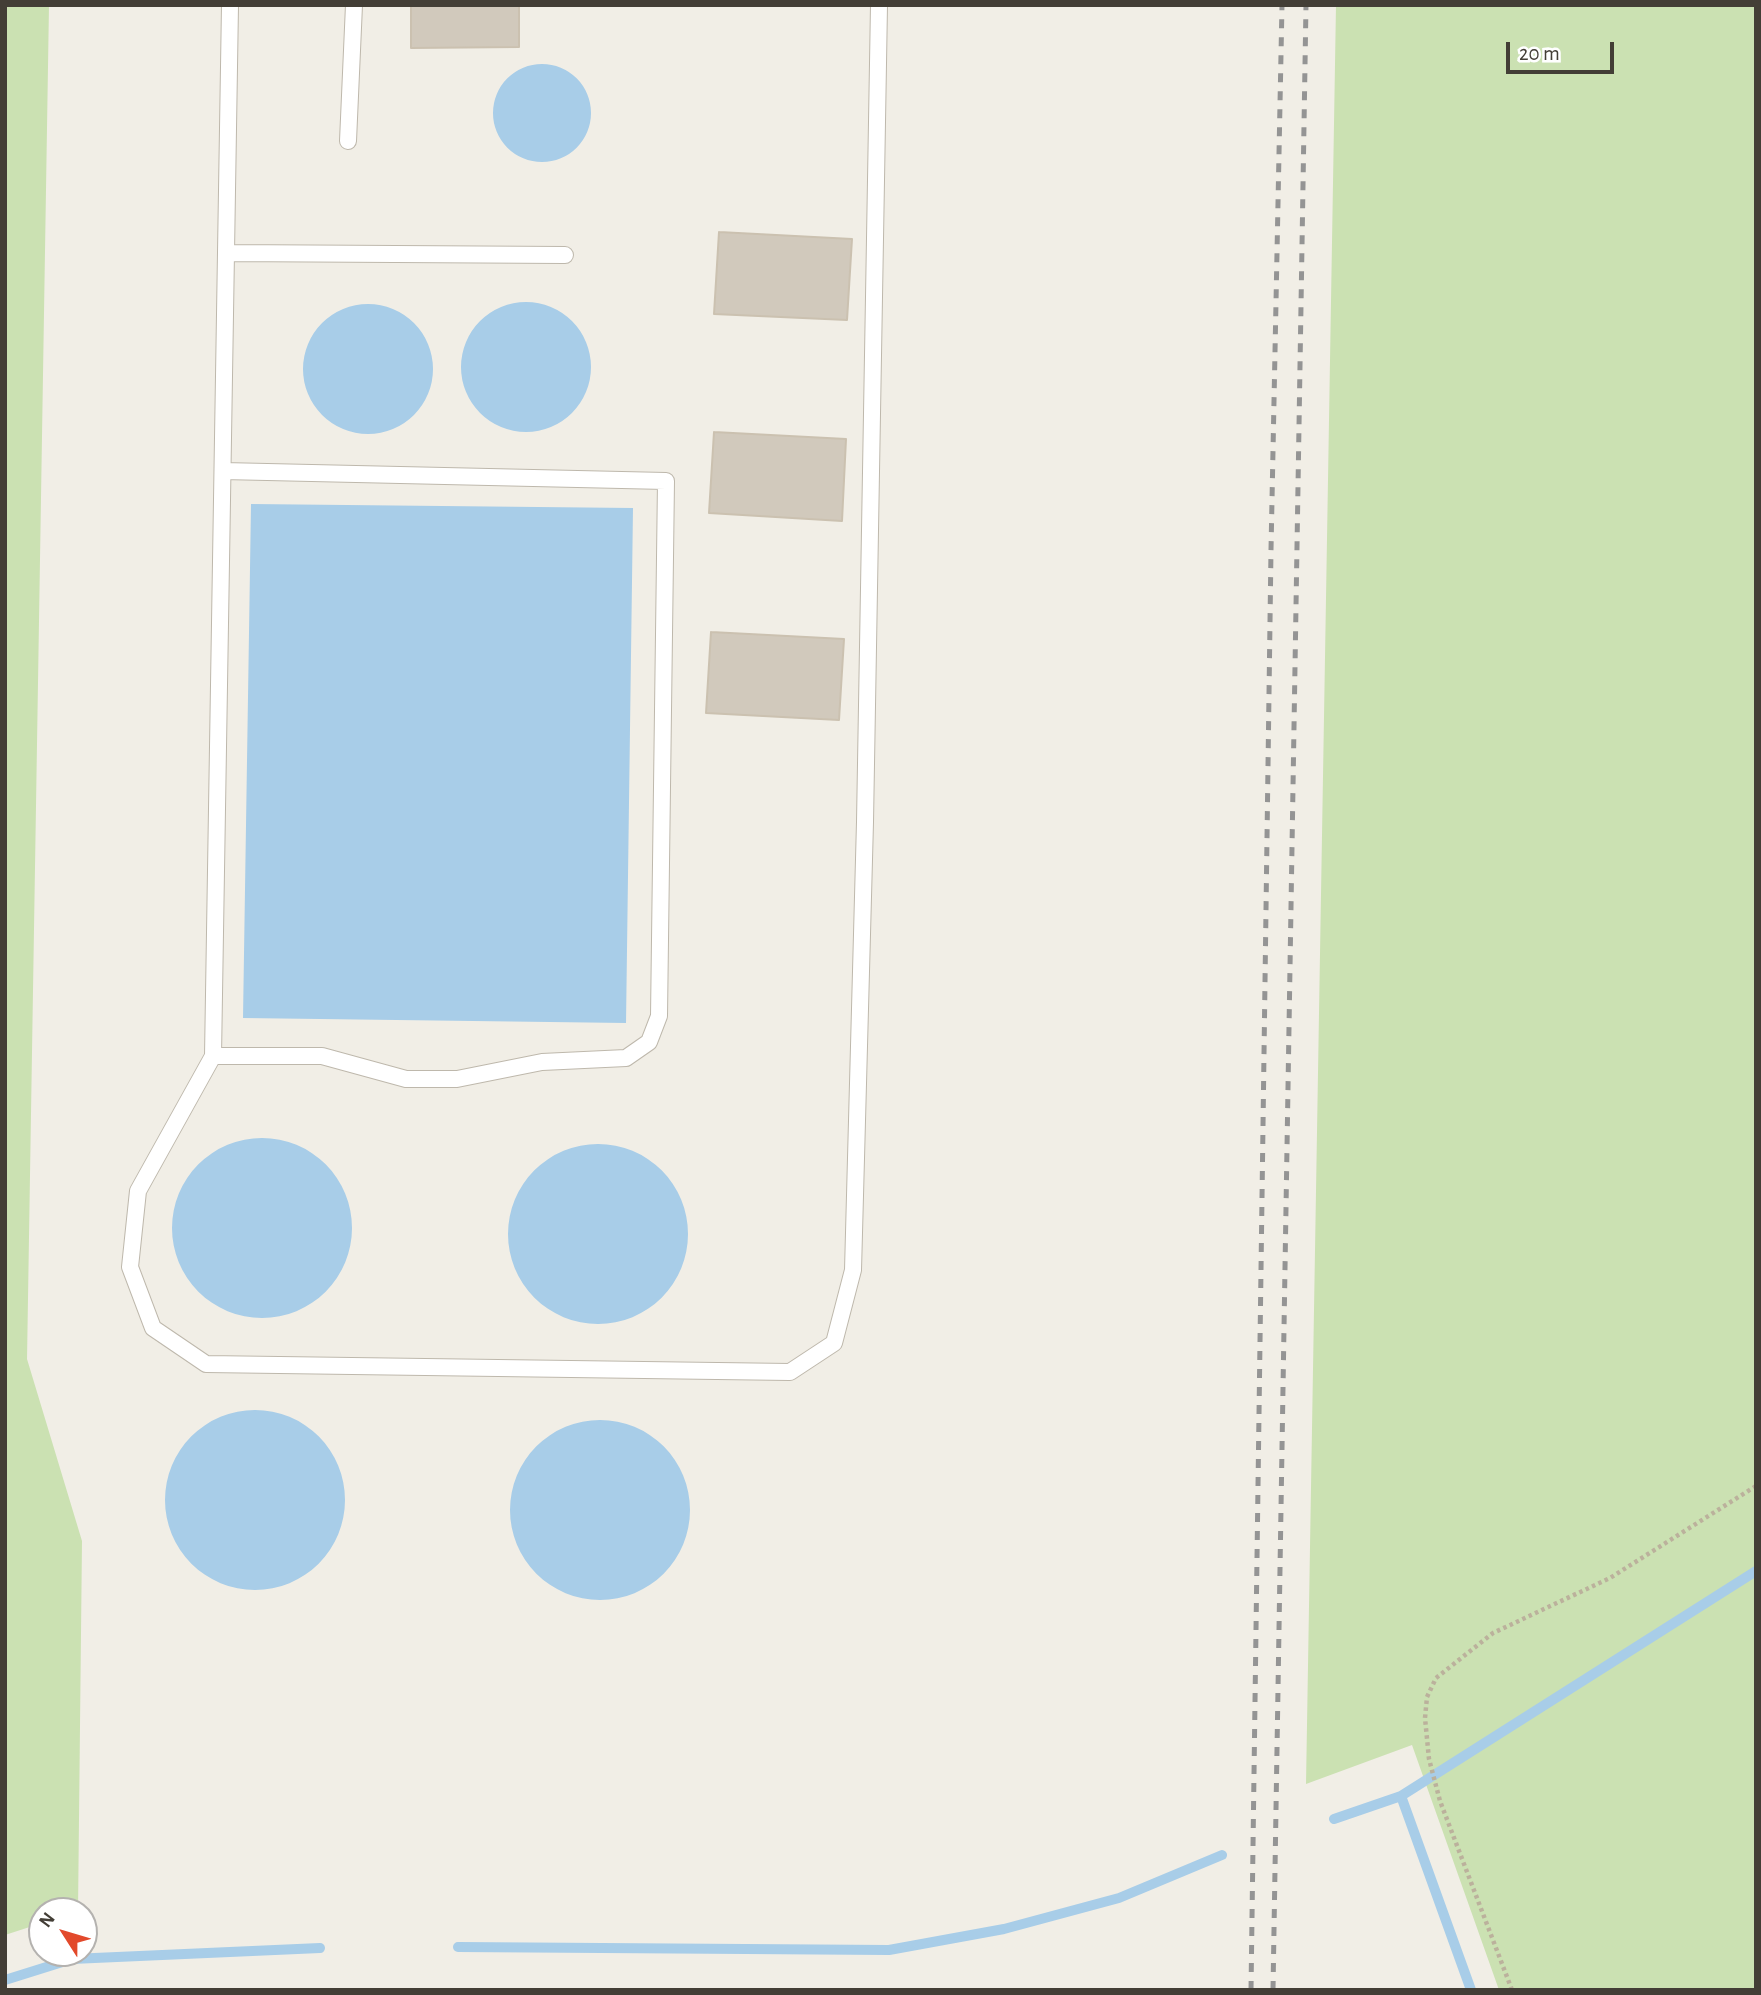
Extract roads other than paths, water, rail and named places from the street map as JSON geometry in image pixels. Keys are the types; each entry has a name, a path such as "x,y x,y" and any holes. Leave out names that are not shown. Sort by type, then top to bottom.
{"lane":[{"path":"230,5 213,1056 138,1191 130,1268 153,1328 206,1364 790,1372 835,1343 853,1270 865,794 879,5"},
{"path":"348,141 354,5"},
{"path":"226,253 565,255"},
{"path":"213,1056 322,1056 406,1079 457,1079 542,1062 626,1058 649,1042 659,1016 666,481 223,471"}],"water":[{"path":"542,64 561,68 577,78 587,94 591,113 587,132 577,148 561,158 542,162 523,158 507,148 497,132 493,113 497,94 507,78 523,68"},
{"path":"526,302 551,307 572,321 586,342 591,367 586,392 572,413 551,427 526,432 501,427 480,413 466,392 461,367 466,342 480,321 501,307"},
{"path":"368,304 393,309 414,323 428,344 433,369 428,394 414,415 393,429 368,434 343,429 322,415 308,394 303,369 308,344 322,323 343,309"},
{"path":"251,504 633,508 626,1023 243,1018"},
{"path":"262,1138 296,1145 325,1165 345,1194 352,1228 345,1262 325,1291 296,1311 262,1318 228,1311 199,1291 179,1262 172,1228 179,1194 199,1165 228,1145"},
{"path":"598,1144 632,1151 661,1171 681,1200 688,1234 681,1268 661,1297 632,1317 598,1324 564,1317 535,1297 515,1268 508,1234 515,1200 535,1171 564,1151"},
{"path":"255,1410 289,1417 305,1425 318,1437 330,1450 338,1466 345,1500 338,1534 330,1550 318,1563 305,1575 289,1583 255,1590 221,1583 205,1575 192,1563 180,1550 172,1534 165,1500 172,1466 180,1450 192,1437 205,1425 221,1417"},
{"path":"600,1420 634,1427 663,1447 683,1476 690,1510 683,1544 663,1573 634,1593 600,1600 566,1593 537,1573 517,1544 510,1510 517,1476 537,1447 566,1427"}],"waterway":[{"path":"1334,1819 1401,1796 1756,1571"},
{"path":"1401,1796 1471,1990"},
{"path":"458,1947 889,1950 1004,1929 1119,1898 1222,1855"},
{"path":"5,1980 72,1959 320,1948"}],"railway":[{"path":"1251,1990 1271,550 1282,5"},
{"path":"1273,1990 1306,5"}]}
